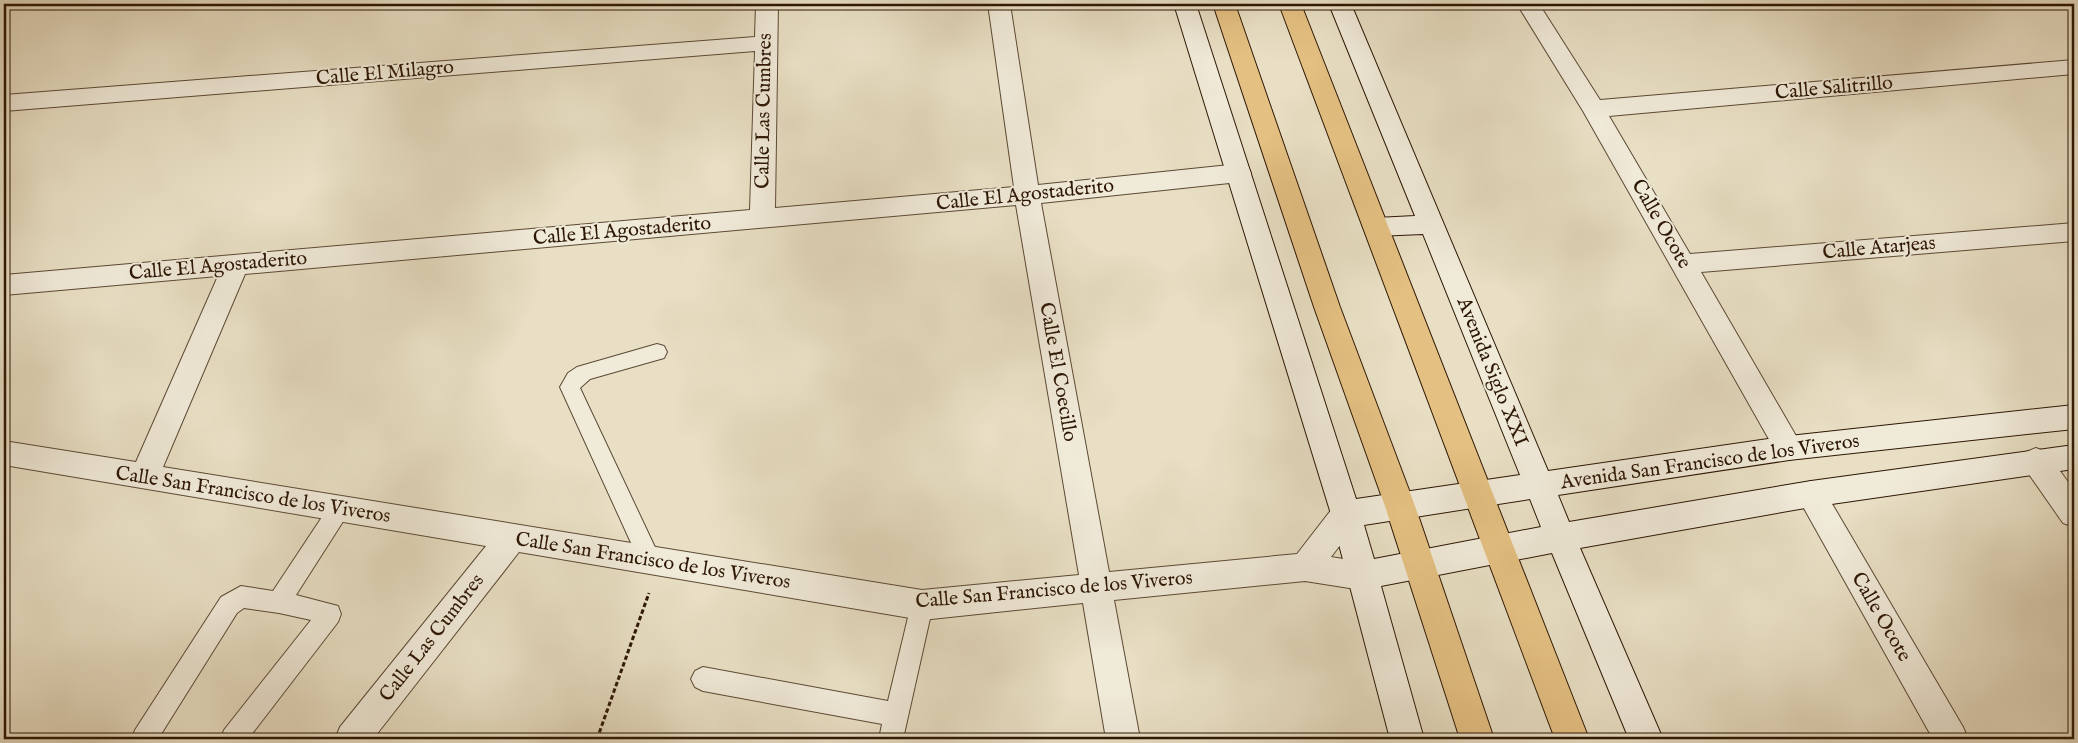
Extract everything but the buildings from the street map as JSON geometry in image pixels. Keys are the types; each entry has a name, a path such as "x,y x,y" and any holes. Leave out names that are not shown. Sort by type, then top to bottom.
{"highway":[{"path":"1224,4 1327,307 1400,506 1477,739"},
{"path":"1290,4 1572,739"}],"street":[{"name":"Calle Las Cumbres","path":"762,219 767,4"},
{"name":"Calle El Coecillo","path":"999,4 1027,195 1123,739"},
{"path":"1186,4 1346,514 1407,739"},
{"name":"Avenida Siglo XXI","path":"1340,4 1646,739"},
{"name":"Calle Ocote","path":"1528,4 1594,109 1789,448"},
{"name":"Calle El Milagro","path":"4,103 766,42"},
{"name":"Calle Salitrillo","path":"1594,109 2074,68"},
{"name":"Calle El Agostaderito","path":"4,285 1027,195 1239,173"},
{"path":"1376,227 1431,224"},
{"name":"Calle Atarjeas","path":"1684,264 2074,232"},
{"path":"144,476 236,264"},
{"name":"Avenida San Francisco de los Viveros","path":"1346,514 1789,448 2074,417"},
{"name":"Calle San Francisco de los Viveros","path":"4,453 922,605 1305,567 1362,576"},
{"path":"1362,576 1418,563 1499,548 1811,494 2074,456"},
{"path":"2036,461 2074,514"},
{"name":"Calle Ocote","path":"1811,494 1951,739"},
{"path":"1305,567 1346,514"},
{"name":"Calle Las Cumbres","path":"352,739 512,538"}],"lane":[{"path":"655,561 570,387 574,379 584,372 657,352"},
{"path":"279,602 340,509"},
{"path":"144,739 229,605 241,597 279,602 330,614 233,739"},
{"path":"891,739 922,605"},
{"path":"703,679 896,715"}],"path":[{"path":"597,739 655,561"}]}
